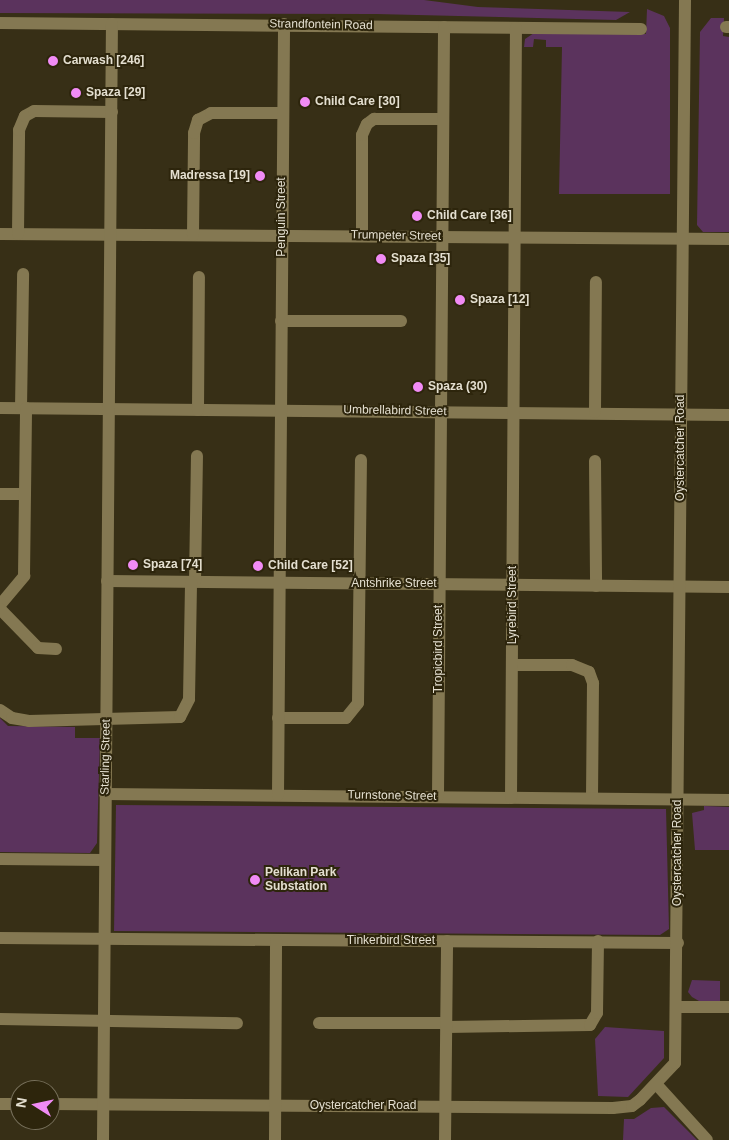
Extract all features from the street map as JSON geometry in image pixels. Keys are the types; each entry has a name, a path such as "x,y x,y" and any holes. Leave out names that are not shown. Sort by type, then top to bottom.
{"street":[{"name":"Oystercatcher Road","path":"60,1104 626,1108 656,1085 676,1058 682,414 681,240 686,0"},
{"name":"Strandfontein Road","path":"0,23 284,24 641,29"},
{"name":"Starling Street","path":"103,1140 108,718 107,581 112,24"},
{"name":"Penguin Street","path":"278,795 284,24"},
{"name":"Tropicbird Street","path":"438,796 444,27"},
{"name":"Lyrebird Street","path":"511,798 516,28"},
{"path":"18,234 19,130 25,116 34,112 112,112"},
{"path":"193,235 194,133 198,120 211,112 282,113"},
{"path":"362,235 362,135 367,124 374,119 443,119"},
{"name":"Trumpeter Street","path":"0,234 729,239"},
{"path":"0,605 24,576 23,274"},
{"path":"198,277 198,410"},
{"path":"595,412 596,282"},
{"path":"281,321 401,321"},
{"name":"Umbrellabird Street","path":"0,408 595,412 729,415"},
{"path":"0,710 19,721 168,718 184,713 190,693 197,456"},
{"path":"278,718 338,719 356,710 361,584 362,460"},
{"path":"595,461 596,586"},
{"path":"0,494 25,494"},
{"name":"Antshrike Street","path":"107,581 729,587"},
{"path":"0,610 38,648 56,649"},
{"path":"512,665 572,665 589,672 593,683 592,797"},
{"name":"Turnstone Street","path":"106,794 592,797 729,800"},
{"path":"0,859 105,860"},
{"name":"Tinkerbird Street","path":"0,938 678,943"},
{"path":"275,1140 276,941"},
{"path":"445,1140 447,941"},
{"path":"319,1023 446,1026 590,1025 597,1013 598,942"},
{"path":"677,1007 729,1007"},
{"path":"0,1019 237,1023"},
{"path":"656,1085 707,1140"}],"shaded area":[{"path":"0,0 424,0 478,7 630,12 616,20 376,14 0,13"},
{"path":"647,9 664,16 670,28 670,194 559,194 562,47 546,47 546,40 534,39 533,47 524,47 525,39 534,33 646,34"},
{"path":"711,18 724,18 723,36 729,37 729,232 703,232 697,225 700,32"},
{"path":"0,718 8,726 75,727 75,738 100,738 97,843 90,853 0,852"},
{"path":"116,805 666,809 669,929 660,935 114,931"},
{"path":"704,806 729,807 729,850 695,850 692,813 704,810"},
{"path":"692,980 720,981 720,1001 699,1001 692,997 688,992"},
{"path":"605,1027 664,1031 664,1058 628,1097 598,1096 595,1039"},
{"path":"664,1107 697,1140 623,1140 624,1119 634,1119 651,1108"}],"place":[{"name":"Carwash [246]","path":"53,61"},
{"name":"Spaza [29]","path":"76,93"},
{"name":"Child Care [30]","path":"305,102"},
{"name":"Madressa [19]","path":"260,176"},
{"name":"Child Care [36]","path":"417,216"},
{"name":"Spaza [35]","path":"381,259"},
{"name":"Spaza [12]","path":"460,300"},
{"name":"Spaza (30)","path":"418,387"},
{"name":"Spaza [74]","path":"133,565"},
{"name":"Child Care [52]","path":"258,566"},
{"name":"Pelikan Park Substation","path":"255,880"}]}
